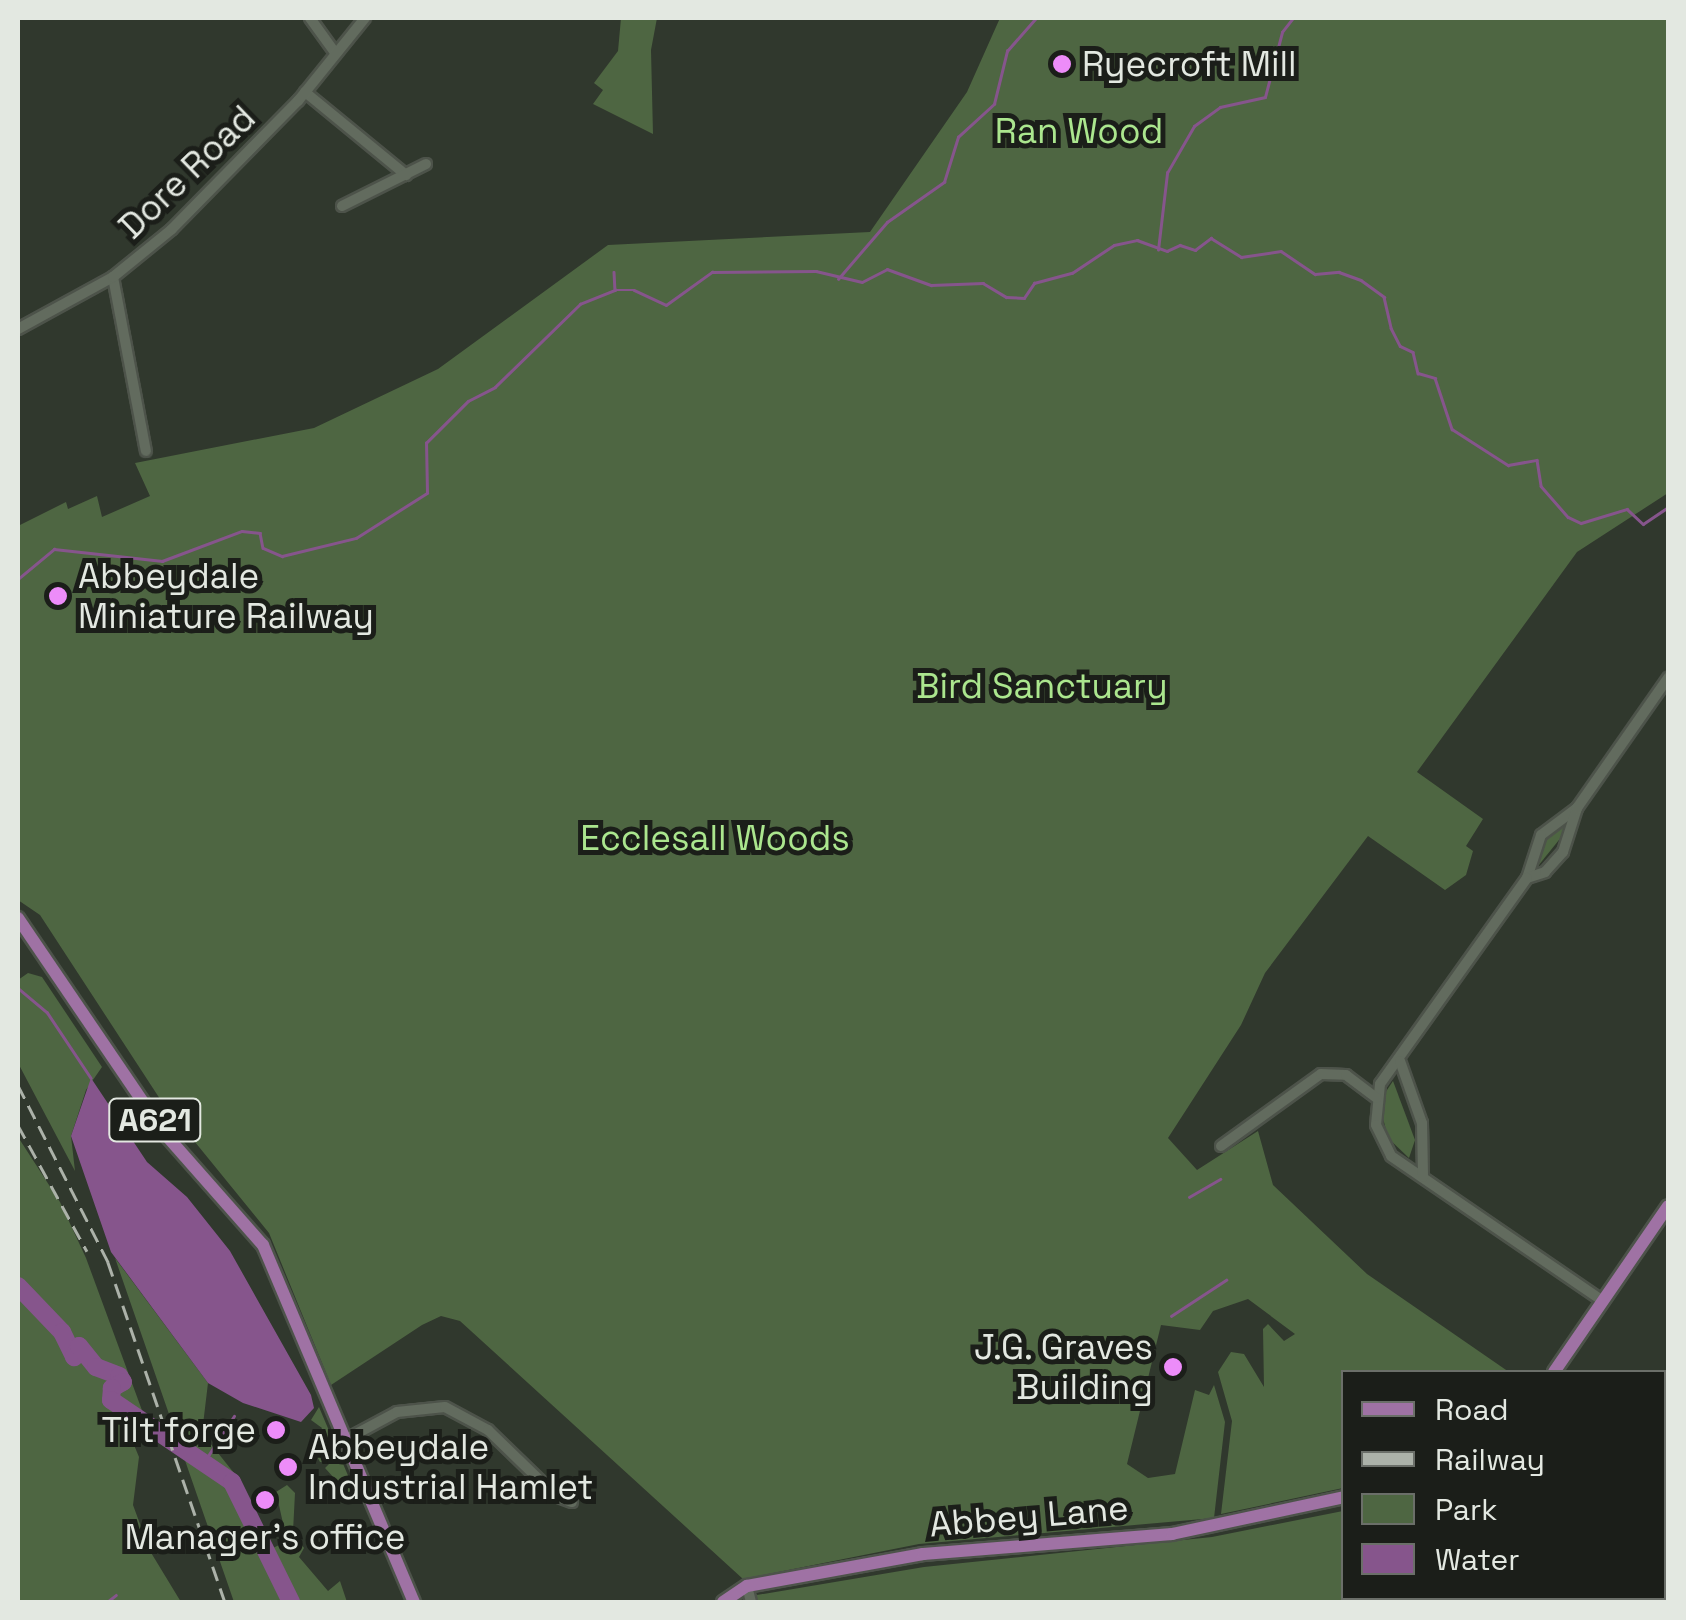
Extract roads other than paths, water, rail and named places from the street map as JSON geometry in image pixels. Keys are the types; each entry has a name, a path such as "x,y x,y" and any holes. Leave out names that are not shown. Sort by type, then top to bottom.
{"main road":[{"name":"A621","path":"18,918 165,1134 258,1236 342,1441 414,1602"},
{"path":"1555,1370 1668,1206"},
{"name":"Abbey Lane","path":"723,1602 747,1586 948,1550 1172,1534 1341,1497"}],"street":[{"path":"310,18 336,54"},
{"name":"Dore Road","path":"18,329 113,277 172,230 305,92 365,18"},
{"path":"305,92 406,175"},
{"path":"342,206 426,164"},
{"path":"113,277 146,451"},
{"path":"1526,878 1545,872 1562,852 1577,808 1668,678"},
{"path":"1577,808 1540,835 1526,878 1376,1098 1376,1125 1386,1148 1422,1177 1603,1300"},
{"path":"1400,1061 1422,1123 1422,1177"},
{"path":"1220,1146 1321,1074 1346,1075 1376,1098"},
{"path":"342,1441 397,1412 445,1407 472,1418 556,1496 572,1502"},
{"path":"747,1586 751,1602"}],"water":[{"path":"91,1078 147,1162 187,1197 230,1251 311,1395 314,1408 301,1422 243,1403 208,1383 111,1252 71,1136"}],"waterway":[{"path":"838,279 887,222 944,182 958,137 994,104 1007,51 1036,18"},
{"path":"1158,250 1167,173 1194,126 1220,107 1265,97 1282,32 1293,18"},
{"path":"18,579 54,549 162,561 242,531 260,533 263,548 282,556 356,538 427,493 426,443 468,401 495,387 580,304 615,290 634,290 666,305 712,272 816,271 862,282 887,269 931,285 983,283 1006,297 1024,298 1034,283 1072,273 1114,245 1137,240 1167,251 1180,245 1195,250 1211,238 1241,257 1281,251 1315,274 1339,272 1361,280 1384,297 1391,328 1400,346 1413,352 1418,373 1435,378 1452,429 1508,465 1537,460 1541,486 1568,517 1581,523 1627,509 1643,524 1668,507"},
{"path":"614,272 615,290"},
{"path":"18,988 47,1012 91,1078"},
{"path":"1189,1197 1220,1179"},
{"path":"1171,1316 1226,1280"},
{"path":"18,1286 62,1332 74,1357 79,1346 96,1367 119,1376 123,1382 112,1388 111,1400 232,1482 291,1602"},
{"path":"206,1459 234,1416"},
{"path":"107,1602 116,1595"}],"railway":[{"path":"18,1085 108,1262 225,1602"},
{"path":"18,1125 87,1251"}],"place":[{"name":"Ryecroft Mill","path":"1062,64"},
{"name":"Abbeydale Miniature Railway","path":"58,596"},
{"name":"J.G. Graves Building","path":"1173,1367"},
{"name":"Tilt forge","path":"276,1430"},
{"name":"Abbeydale Industrial Hamlet","path":"288,1467"},
{"name":"Manager's office","path":"265,1500"}],"park label":[{"name":"Ran Wood","path":"1079,131"},
{"name":"Bird Sanctuary","path":"1042,686"},
{"name":"Ecclesall Woods","path":"715,838"}]}
